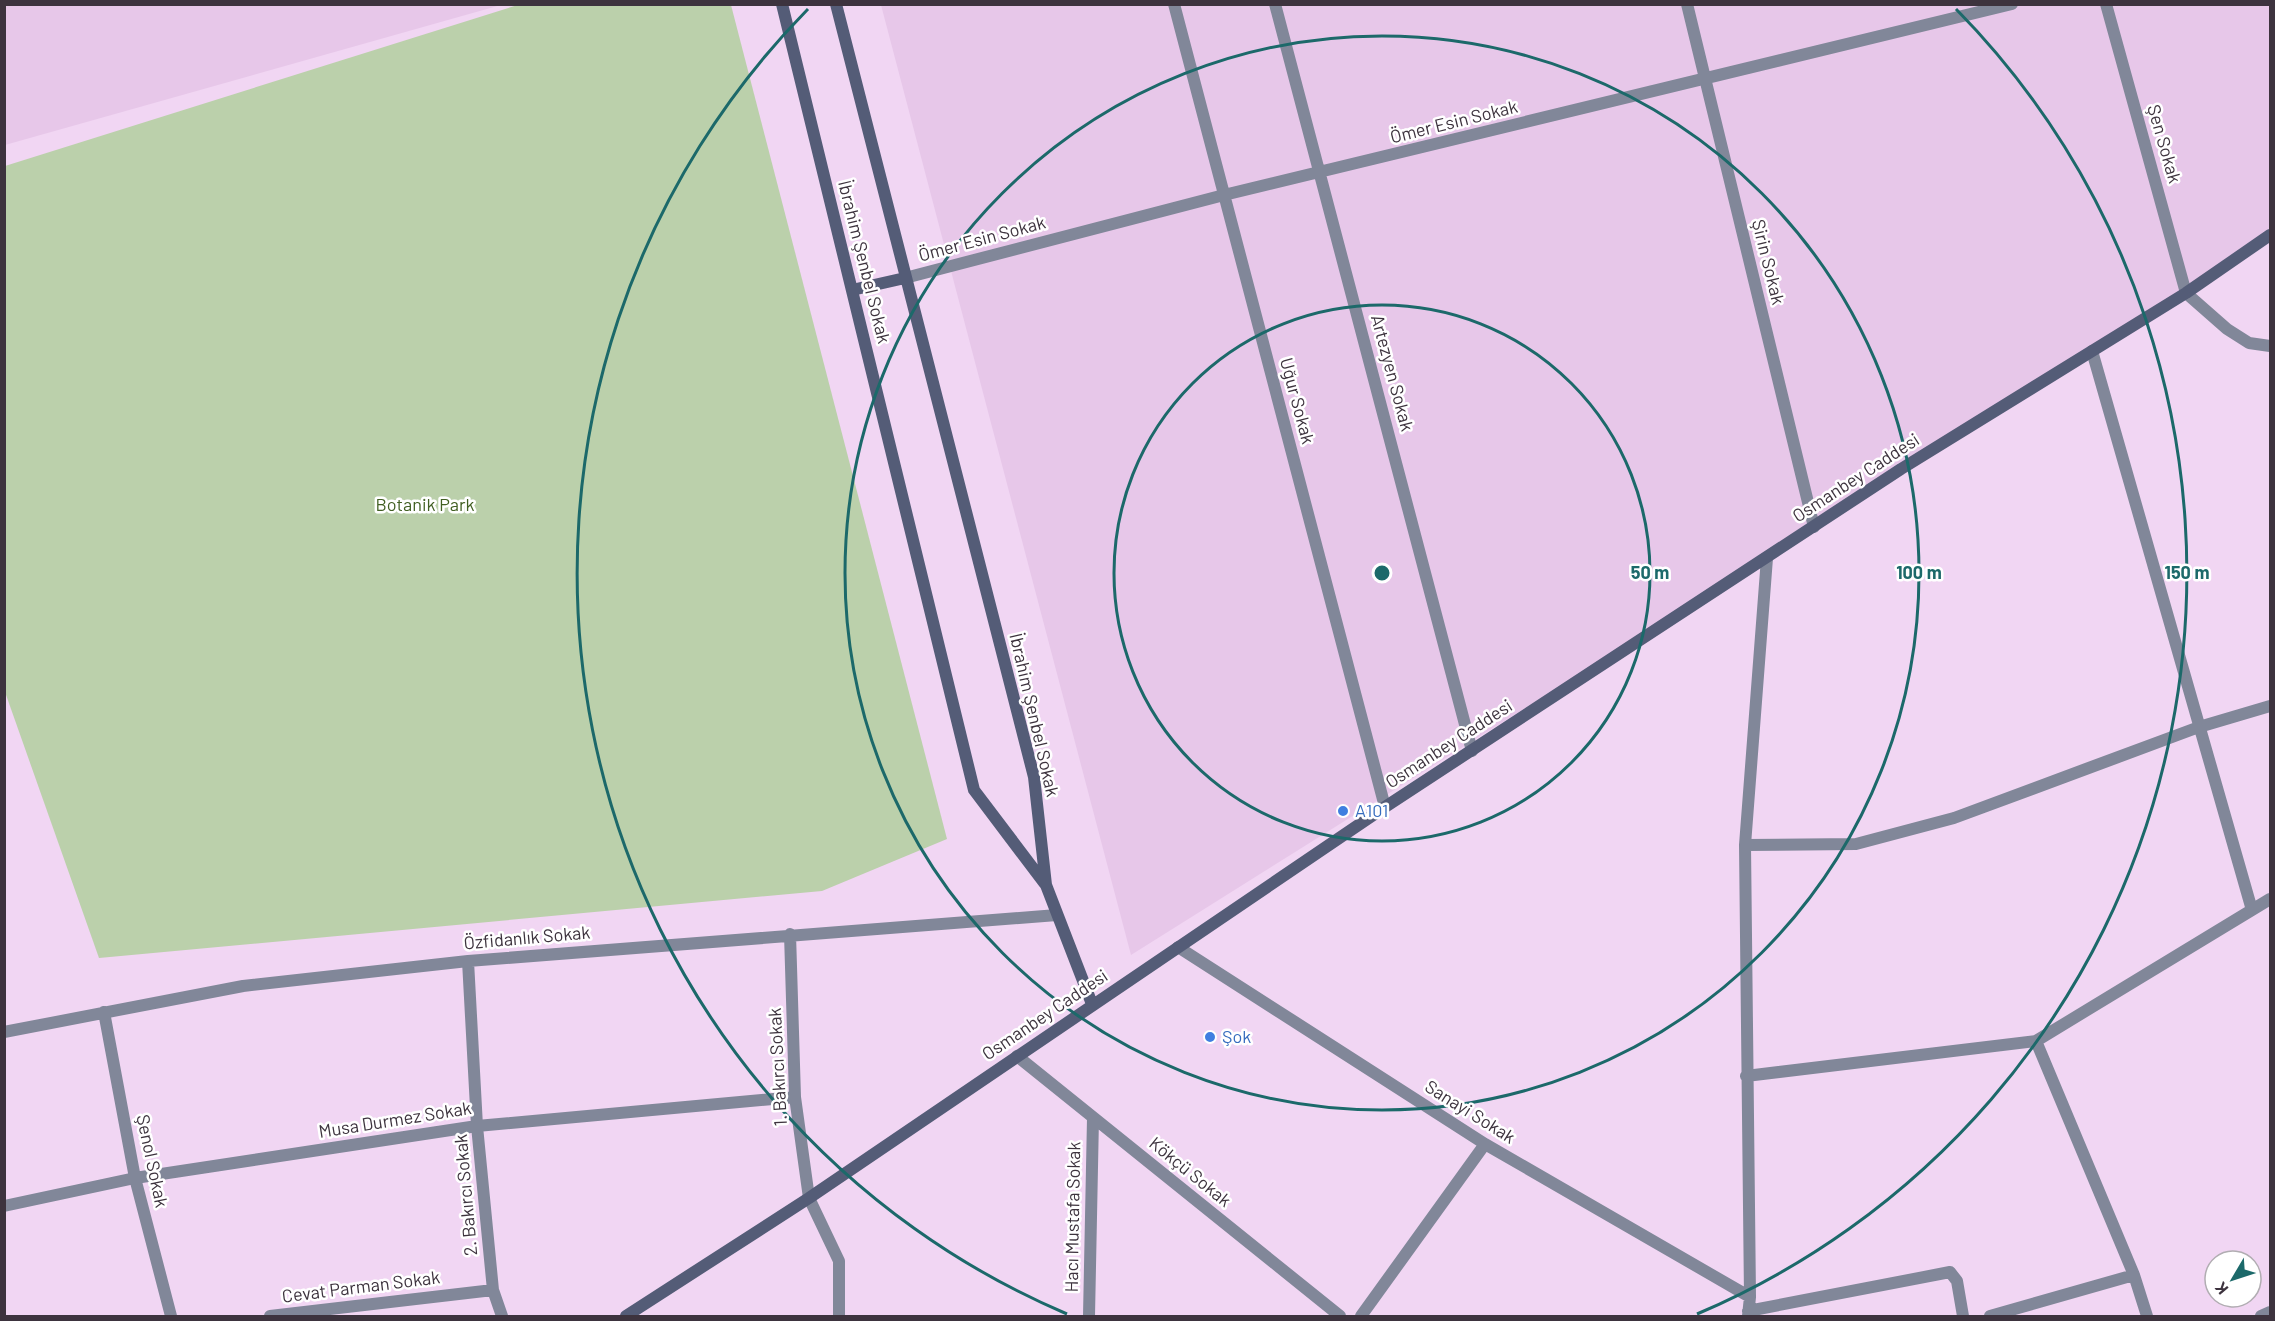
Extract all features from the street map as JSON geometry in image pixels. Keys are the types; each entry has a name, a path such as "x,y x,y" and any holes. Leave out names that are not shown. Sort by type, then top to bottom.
{"street":[{"name":"İbrahim Şenbel Sokak","path":"782,4 974,790 1046,885"},
{"name":"İbrahim Şenbel Sokak","path":"836,4 1034,777 1046,885"},
{"name":"Uğur Sokak","path":"1174,4 1385,807"},
{"name":"Artezyen Sokak","path":"1275,4 1472,751"},
{"name":"Şirin Sokak","path":"1687,4 1814,527"},
{"name":"Ömer Esin Sokak","path":"905,278 1224,195 2012,4"},
{"name":"Şen Sokak","path":"2106,4 2186,293"},
{"name":"Osmanbey Caddesi","path":"626,1317 809,1198 1385,807 1901,469 2186,293 2271,235"},
{"path":"852,290 905,278"},
{"path":"2186,293 2227,329 2249,343 2271,346"},
{"path":"2092,351 2252,910"},
{"path":"1767,558 1744,845 1750,1297 1748,1314 1950,1272 1957,1281 1963,1317"},
{"path":"1744,845 1856,844 1954,818 2199,727 2271,705"},
{"path":"1046,885 1092,1004"},
{"path":"1746,1076 2036,1041 2271,899"},
{"name":"Özfidanlık Sokak","path":"4,1032 243,986 468,961 790,934 1057,915"},
{"name":"1. Bakırcı Sokak","path":"790,934 795,1097 809,1198 839,1261 839,1317"},
{"name":"Sanayi Sokak","path":"1178,947 1485,1144 1750,1297"},
{"name":"2. Bakırcı Sokak","path":"468,961 477,1126 493,1290 502,1317"},
{"name":"Şenol Sokak","path":"104,1012 135,1178 171,1317"},
{"path":"2036,1041 2134,1275 2146,1317"},
{"name":"Kökçü Sokak","path":"1017,1056 1340,1317"},
{"name":"Musa Durmez Sokak","path":"4,1206 135,1178 477,1126 795,1097"},
{"name":"Hacı Mustafa Sokak","path":"1089,1317 1093,1118"},
{"path":"1361,1317 1485,1144"},
{"path":"1990,1317 2134,1275"},
{"name":"Cevat Parman Sokak","path":"270,1317 493,1290"},
{"path":"2261,1317 2271,1312"}],"shaded area":[{"path":"5,4 501,4 501,5 5,145"},
{"path":"881,5 2270,5 2270,241 1131,955"}],"green space":[{"name":"Botanik Park","path":"521,4 731,5 947,839 822,891 99,958 5,692 5,166"}],"place":[{"name":"A101","path":"1343,811"},
{"name":"Şok","path":"1210,1037"}]}
